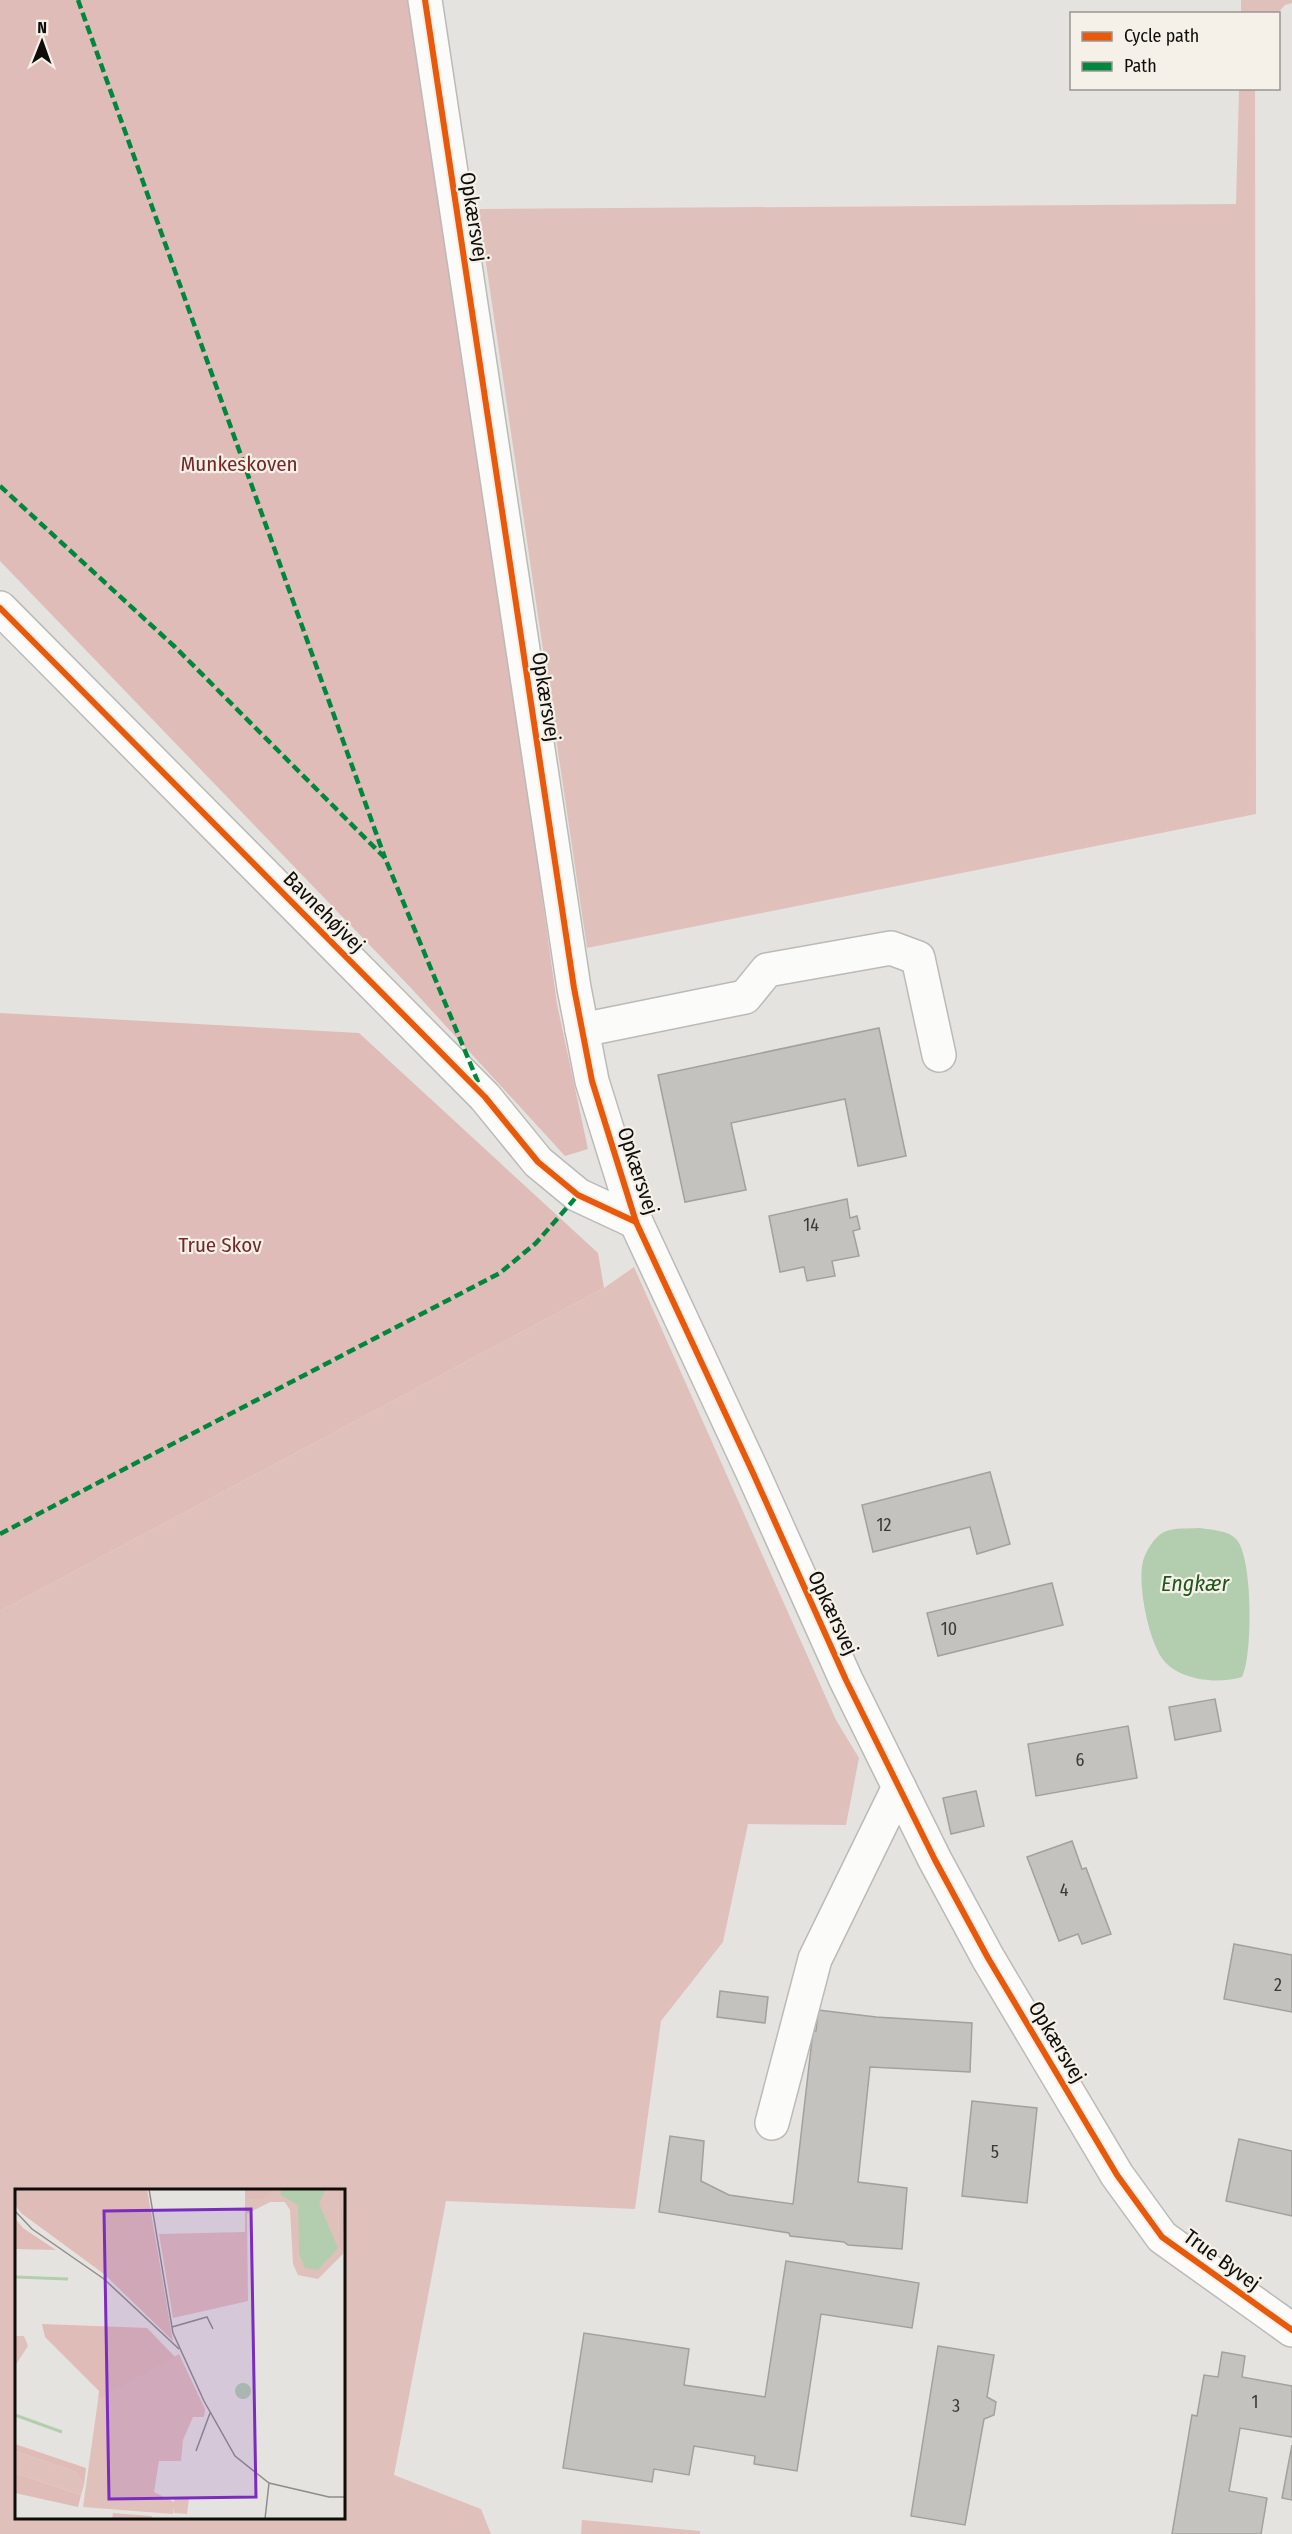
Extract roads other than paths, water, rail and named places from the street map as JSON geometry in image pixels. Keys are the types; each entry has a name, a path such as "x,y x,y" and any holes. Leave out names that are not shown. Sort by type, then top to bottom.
{"street":[{"name":"Opkærsvej","path":"425,0 573,988 592,1081 636,1222 846,1680 898,1787 988,1958 1117,2175 1162,2237"},
{"name":"Bavnehøjvej","path":"0,608 485,1097 538,1162 578,1195 636,1222"},
{"path":"582,1030 745,997 767,970 891,948 918,958 939,1055"},
{"path":"772,2122 815,1959 898,1787"},
{"name":"True Byvej","path":"1162,2237 1292,2330"}],"water":[{"name":"Engkær","path":"1200,1528 1233,1536 1242,1549 1246,1564 1250,1606 1248,1649 1242,1677 1212,1680 1181,1673 1165,1662 1159,1654 1149,1629 1142,1584 1143,1561 1146,1553 1160,1534 1168,1530"}],"park label":[{"name":"Munkeskoven","path":"239,464"},
{"name":"True Skov","path":"220,1245"}]}
